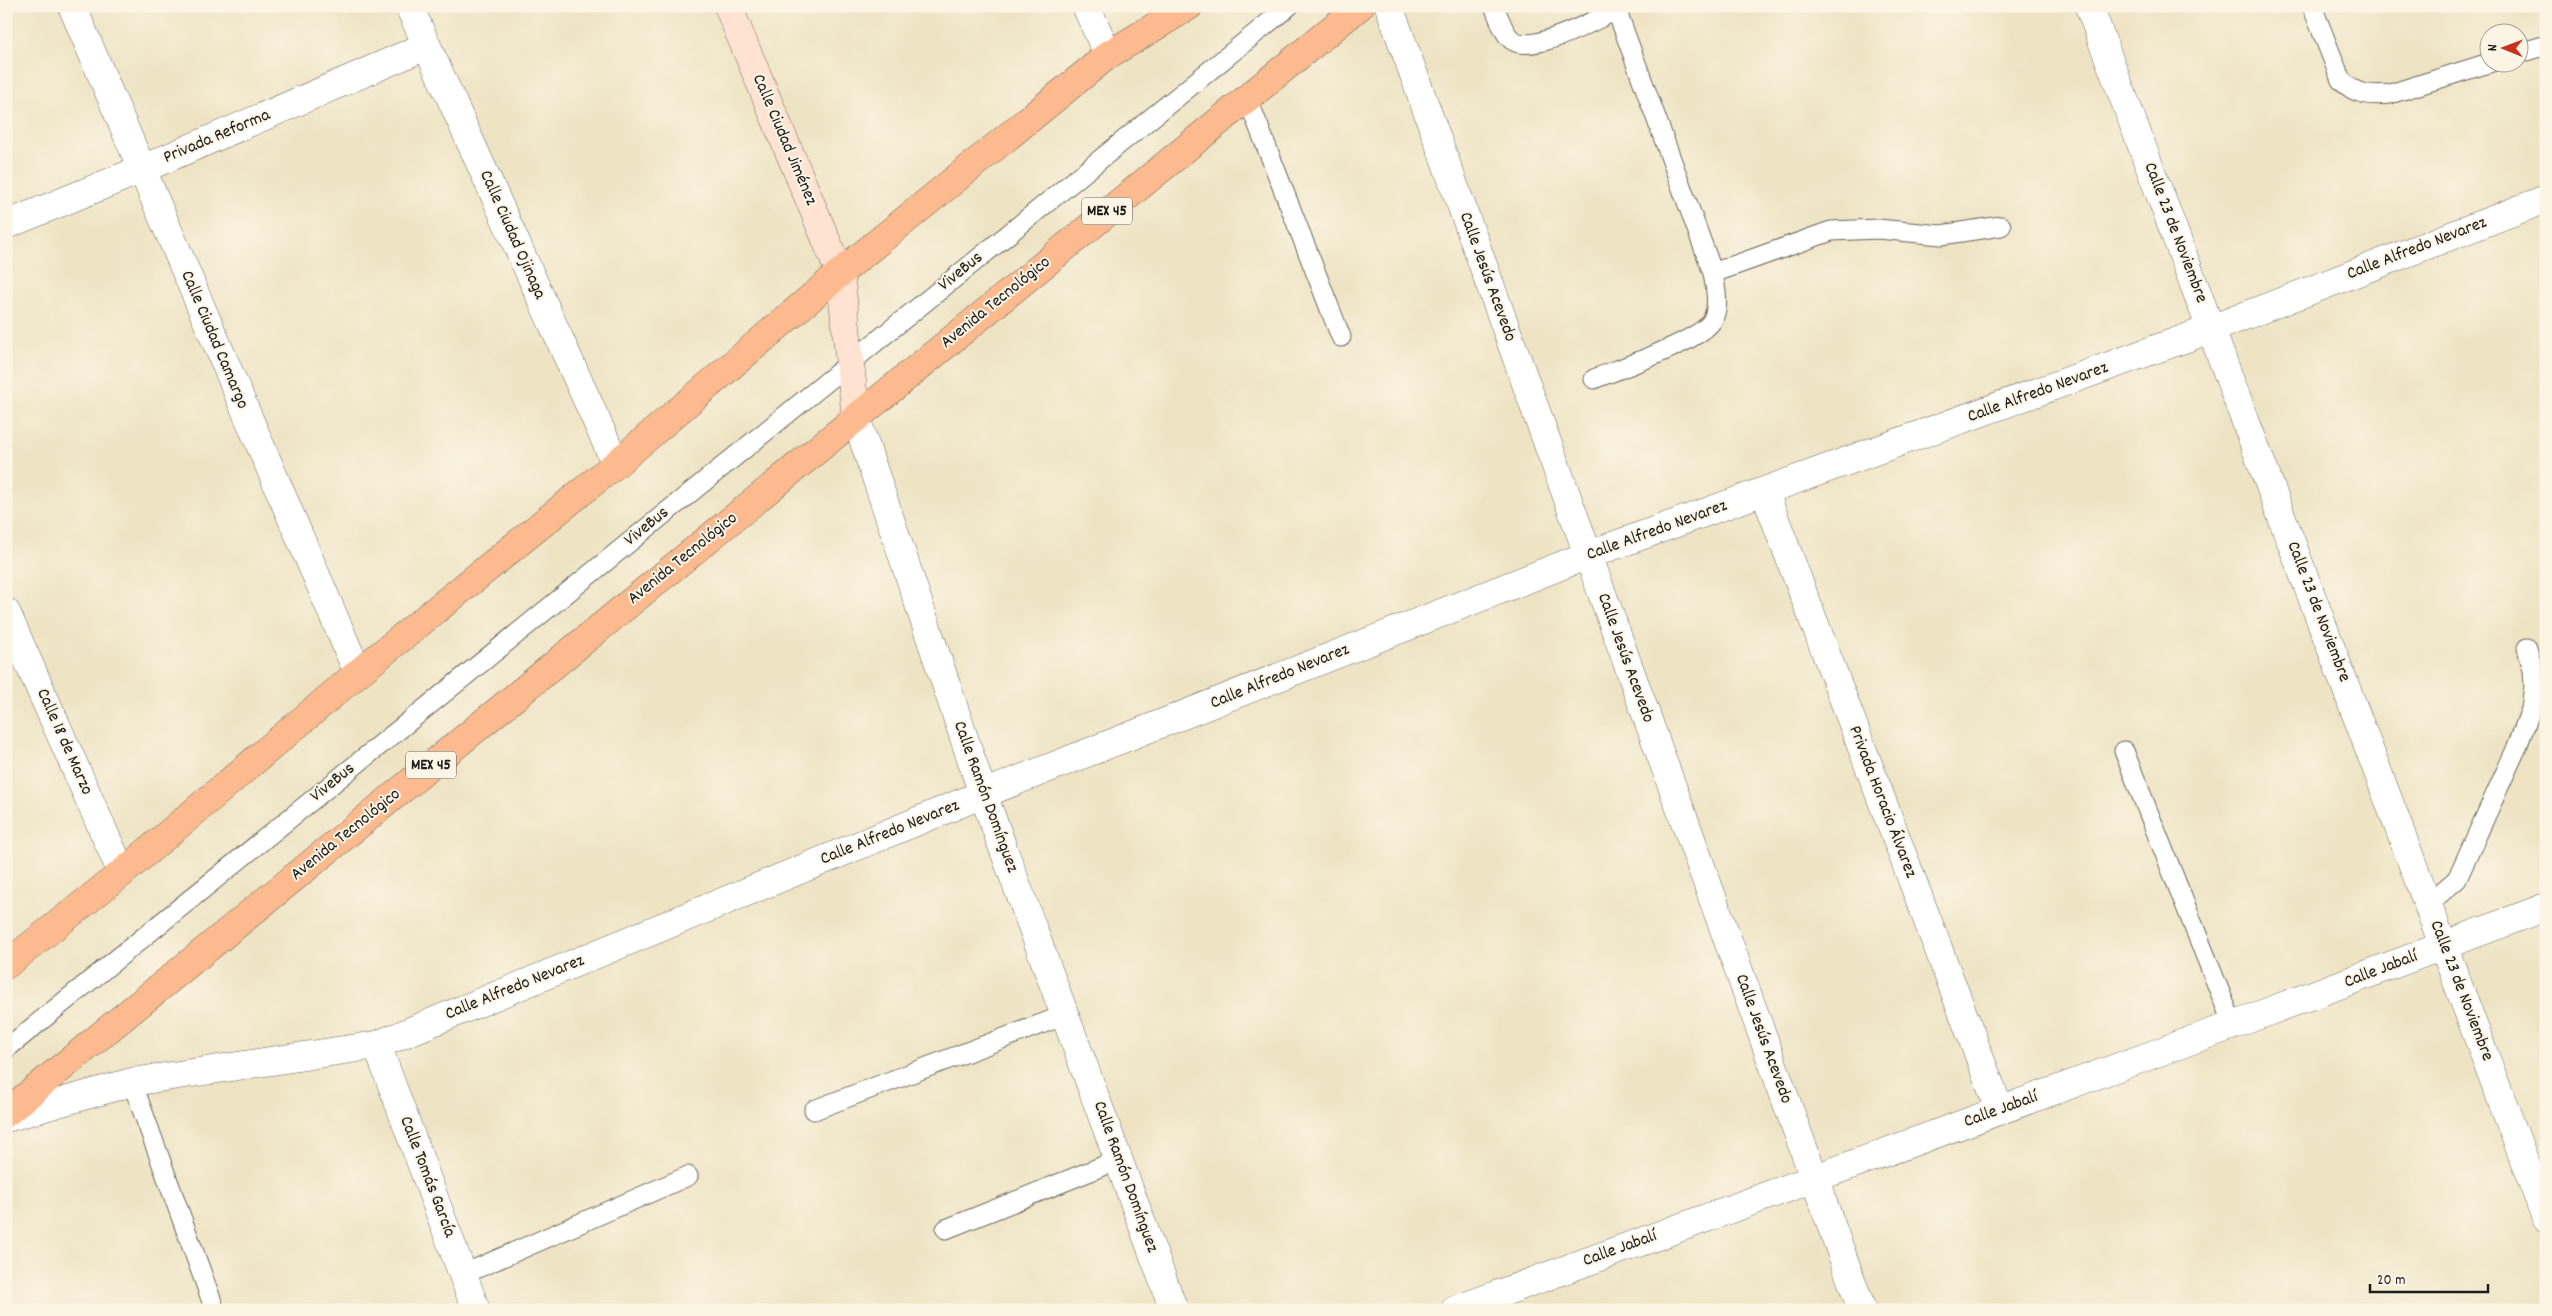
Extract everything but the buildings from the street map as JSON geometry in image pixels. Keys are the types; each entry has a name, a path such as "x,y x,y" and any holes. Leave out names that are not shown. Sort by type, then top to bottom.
{"main road":[{"name":"Avenida Tecnológico","path":"6,1113 1360,6"},
{"path":"6,964 122,873 358,673 616,464 840,273 1108,55 1183,8"}],"street":[{"name":"Calle Ciudad Camargo","path":"72,6 140,170 358,673"},
{"name":"Calle Ciudad Ojinaga","path":"409,6 616,464"},
{"name":"Calle Ciudad Jiménez","path":"728,6 840,273"},
{"path":"1086,6 1108,55"},
{"name":"Calle Jesús Acevedo","path":"1389,6 1862,1310"},
{"name":"Calle 23 de Noviembre","path":"2089,6 2546,1218"},
{"name":"Privada Reforma","path":"6,225 140,170 426,46"},
{"name":"Calle Alfredo Nevarez","path":"6,1118 132,1082 377,1045 983,794 1588,555 1764,493 2211,329 2546,199"},
{"name":"Calle Ramón Domínguez","path":"840,273 856,418 983,794 1174,1310"},
{"name":"Privada Horacio Álvarez","path":"1764,493 2000,1110"},
{"name":"Calle 18 de Marzo","path":"6,612 122,873"},
{"name":"Calle Jabalí","path":"1455,1310 2233,1025 2546,907"},
{"name":"Calle Tomás García","path":"377,1045 476,1310"}],"lane":[{"name":"ViveBus","path":"6,1049 1289,6"},
{"path":"1494,6 1506,33 1513,40 1532,44 1550,40 1616,8 1712,273 1716,306 1713,319 1706,328 1698,335 1594,380"},
{"path":"2312,6 2341,80 2350,89 2361,93 2375,96 2390,94 2480,66"},
{"path":"2530,51 2546,45"},
{"path":"1247,97 1341,337"},
{"path":"1712,273 1832,231 1878,229 1941,235 2001,226"},
{"path":"2428,904 2457,879 2517,747 2530,708 2534,685 2533,670 2527,648"},
{"path":"2124,751 2233,1025"},
{"path":"814,1110 1065,1015"},
{"path":"132,1082 215,1310"},
{"path":"946,1229 1118,1160"},
{"path":"464,1274 688,1176"}]}
